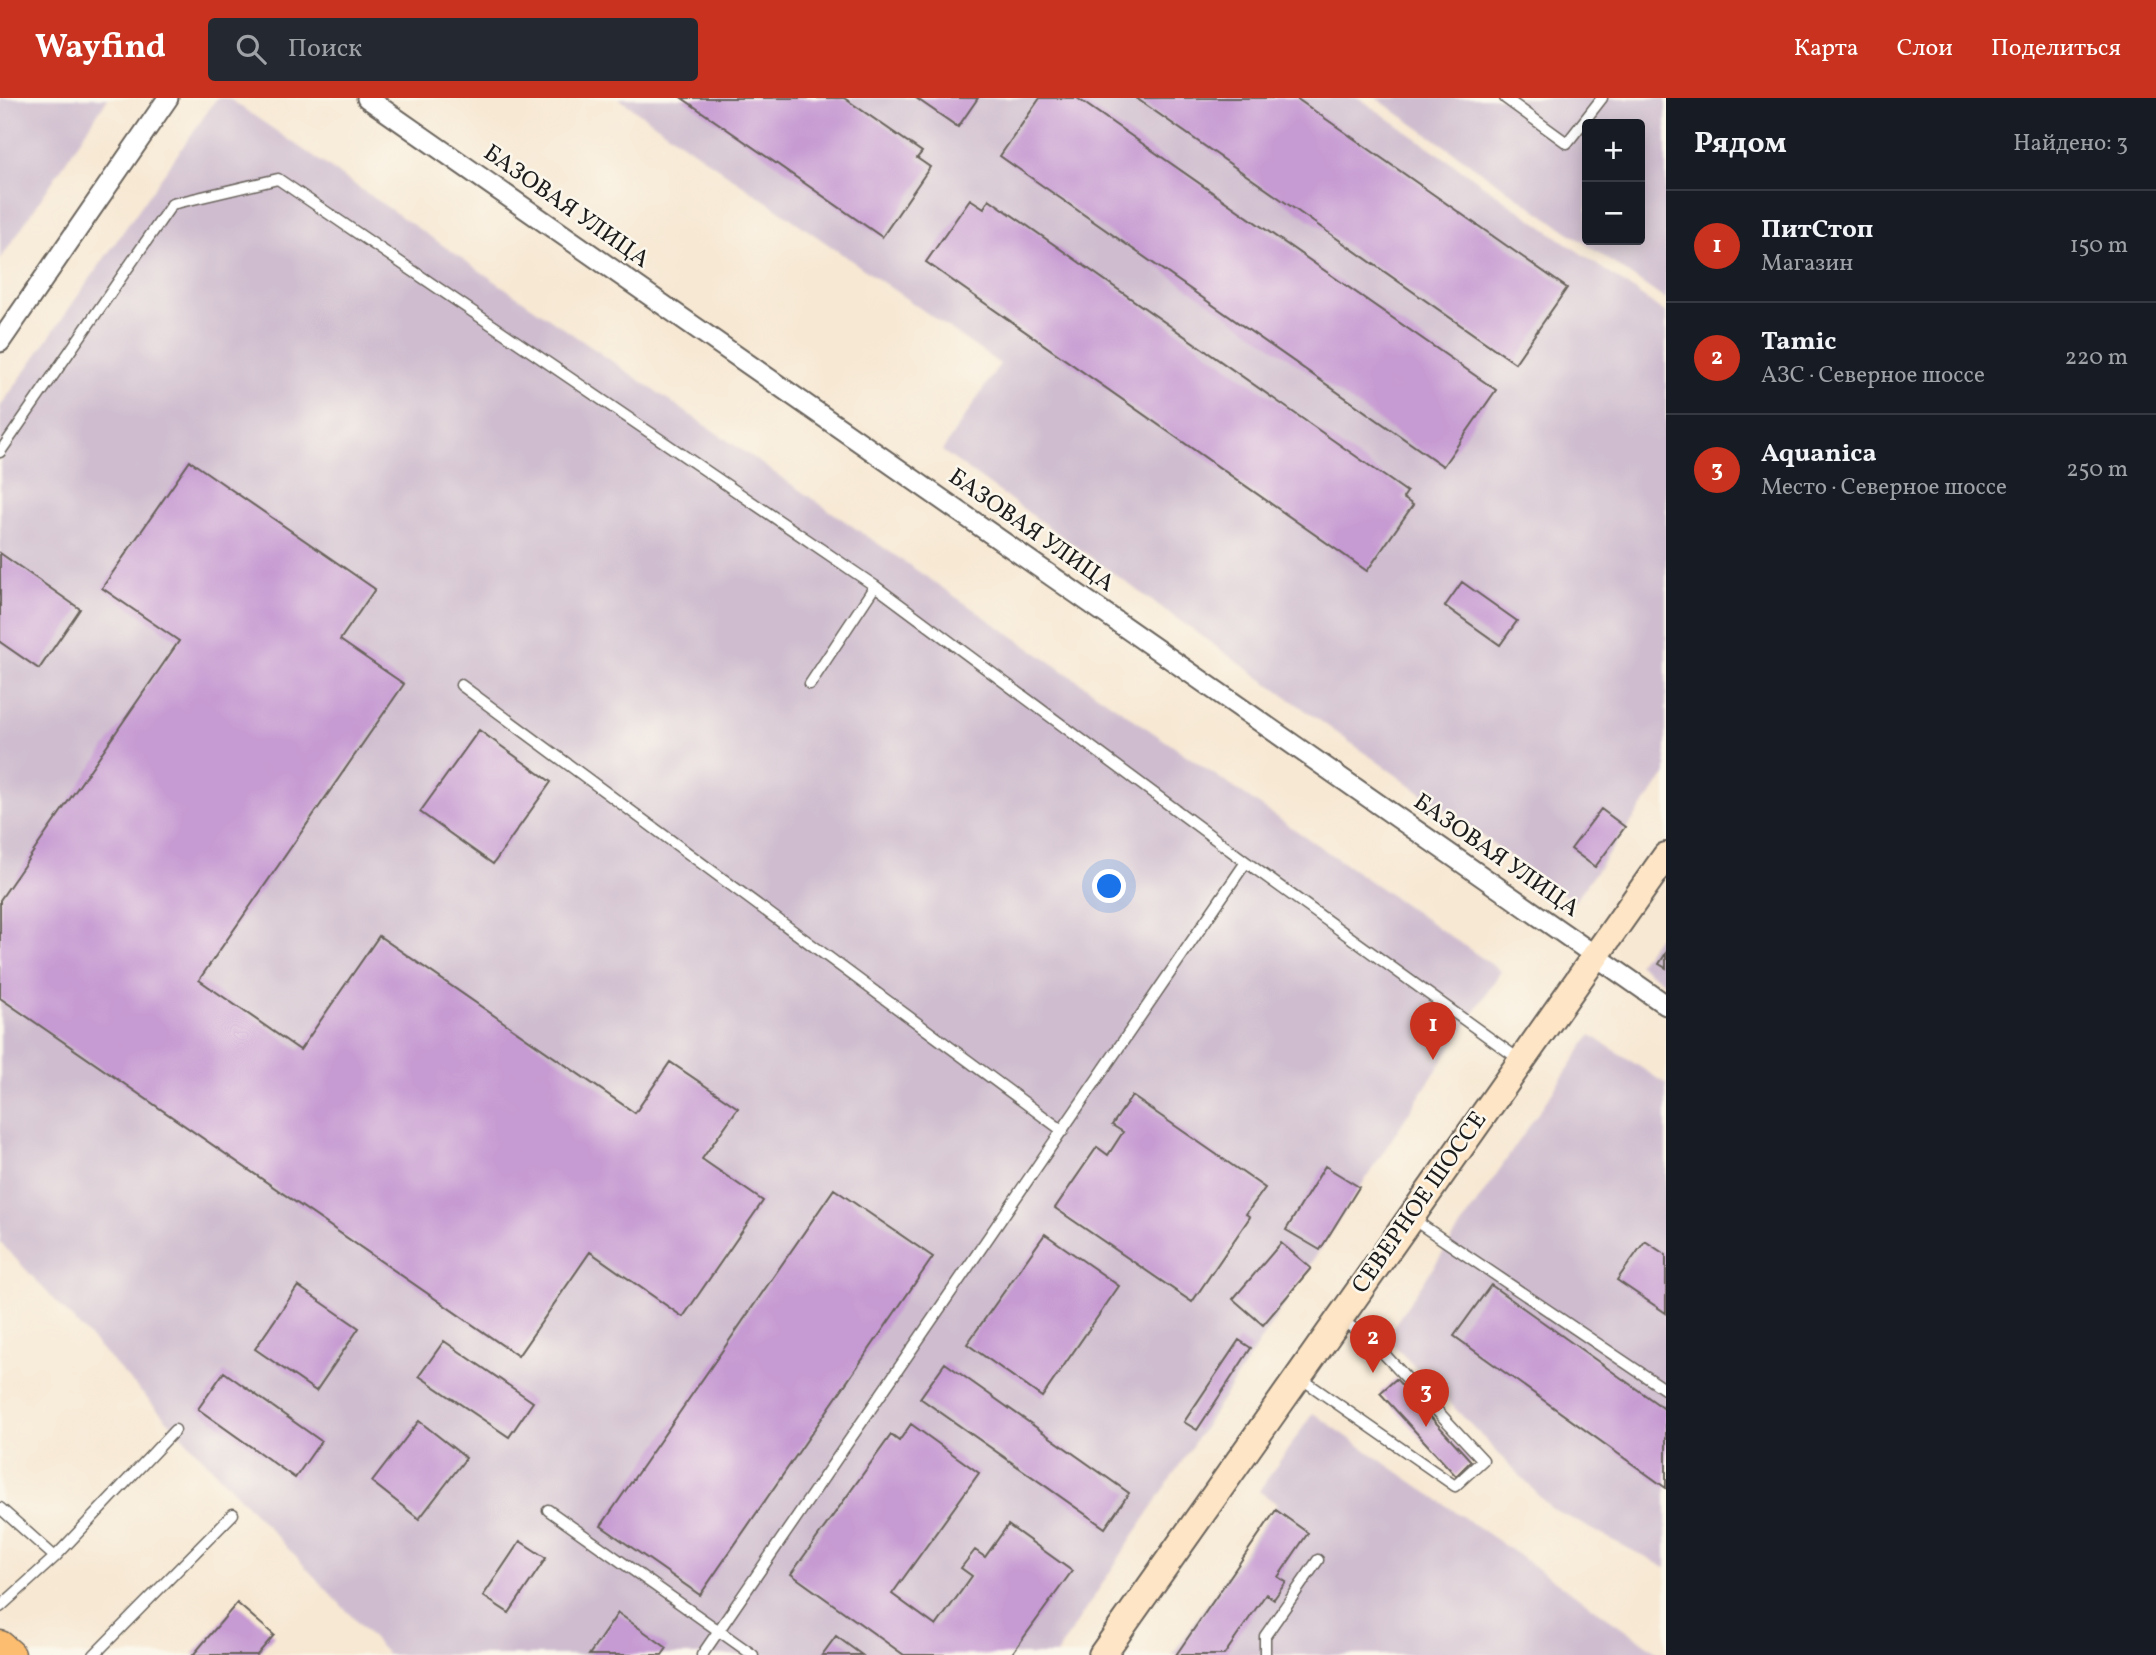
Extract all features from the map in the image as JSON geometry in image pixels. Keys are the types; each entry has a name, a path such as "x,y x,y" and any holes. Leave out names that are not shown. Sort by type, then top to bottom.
{"main road":[{"name":"СЕВЕРНОЕ ШОССЕ","path":"1102,1655 1666,856"},
{"path":"0,1646 10,1655"}],"street":[{"path":"0,342 168,98"},
{"name":"БАЗОВАЯ УЛИЦА","path":"367,98 1666,1005"}],"lane":[{"path":"1505,98 1567,143 1602,98"},
{"path":"0,452 172,204 278,179 875,586 1246,862 1521,1060"},
{"path":"810,684 875,586"},
{"path":"461,685 1063,1131"},
{"path":"702,1655 1246,862"},
{"path":"1410,1217 1666,1390"},
{"path":"1298,1377 1455,1486 1483,1461 1372,1341 1339,1318"},
{"path":"0,1607 55,1558 175,1430"},
{"path":"0,1508 55,1558"},
{"path":"548,1510 753,1655"},
{"path":"94,1655 233,1514"},
{"path":"1265,1655 1265,1636 1318,1560"}],"shaded area":[{"path":"0,98 108,98 0,260"},
{"path":"217,98 228,98 1501,971 1056,1655 388,1655 0,1242 0,407"},
{"path":"618,98 1359,98 1666,313 1666,774 1574,902 942,451 1000,364"},
{"path":"1376,98 1666,98 1666,300 1587,245 1645,245 1645,119 1582,119 1582,241"},
{"path":"1666,925 1666,984 1638,964"},
{"path":"1591,1035 1666,1084 1666,1568 1551,1508 1386,1337"},
{"path":"1313,1413 1662,1655 1172,1655 1277,1504 1259,1491"}],"building":[{"path":"682,98 844,98 922,152 917,158 930,167 882,237"},
{"path":"916,98 978,98 958,127"},
{"path":"1040,98 1077,98 1496,390 1443,466 1000,156"},
{"path":"1136,98 1296,98 1567,288 1515,363"},
{"path":"970,199 984,208 989,199 1407,492 1403,498 1413,505 1367,571 926,262"},
{"path":"190,461 375,589 340,640 404,684 199,980 300,1050 379,936 635,1113 670,1062 738,1108 702,1159 763,1201 683,1317 590,1252 518,1356 0,998 0,900 179,641 102,588"},
{"path":"0,553 80,609 39,669 0,642"},
{"path":"1462,582 1517,621 1500,645 1445,606"},
{"path":"479,730 551,782 493,864 420,812"},
{"path":"1601,809 1625,827 1595,867 1571,849"},
{"path":"1666,953 1666,968 1659,964"},
{"path":"1132,1096 1265,1188 1246,1214 1250,1217 1192,1302 1055,1208 1097,1147 1108,1155 1123,1132 1112,1125"},
{"path":"1325,1166 1359,1187 1320,1250 1286,1230"},
{"path":"834,1189 933,1257 700,1595 601,1526"},
{"path":"1045,1234 1119,1286 1042,1397 967,1344"},
{"path":"1645,1241 1666,1255 1666,1313 1617,1280"},
{"path":"1281,1243 1311,1268 1263,1325 1233,1299"},
{"path":"1491,1285 1666,1410 1666,1488 1454,1336"},
{"path":"298,1286 359,1328 316,1391 255,1349"},
{"path":"1239,1340 1251,1348 1197,1430 1184,1422"},
{"path":"444,1341 533,1402 509,1437 419,1376"},
{"path":"945,1363 1129,1493 1105,1528 920,1398"},
{"path":"224,1372 321,1441 295,1478 198,1409"},
{"path":"1396,1379 1471,1461 1456,1476 1380,1393"},
{"path":"419,1421 466,1458 419,1519 372,1482"},
{"path":"911,1424 979,1473 892,1594 936,1626 972,1576 961,1568 975,1550 985,1557 1008,1525 1072,1571 1011,1655 904,1655 791,1574 891,1435 899,1441"},
{"path":"1276,1510 1308,1533 1278,1577 1286,1582 1274,1599 1266,1594 1224,1655 1176,1655"},
{"path":"520,1541 546,1558 509,1613 483,1596"},
{"path":"237,1603 274,1635 257,1655 193,1655"},
{"path":"618,1613 667,1648 662,1655 589,1655"},
{"path":"836,1636 862,1655 822,1655"}],"place":[{"name":"ПитСтоп","path":"1433,1060"},
{"name":"Tamic","path":"1373,1373"},
{"name":"Aquanica","path":"1426,1427"}]}
